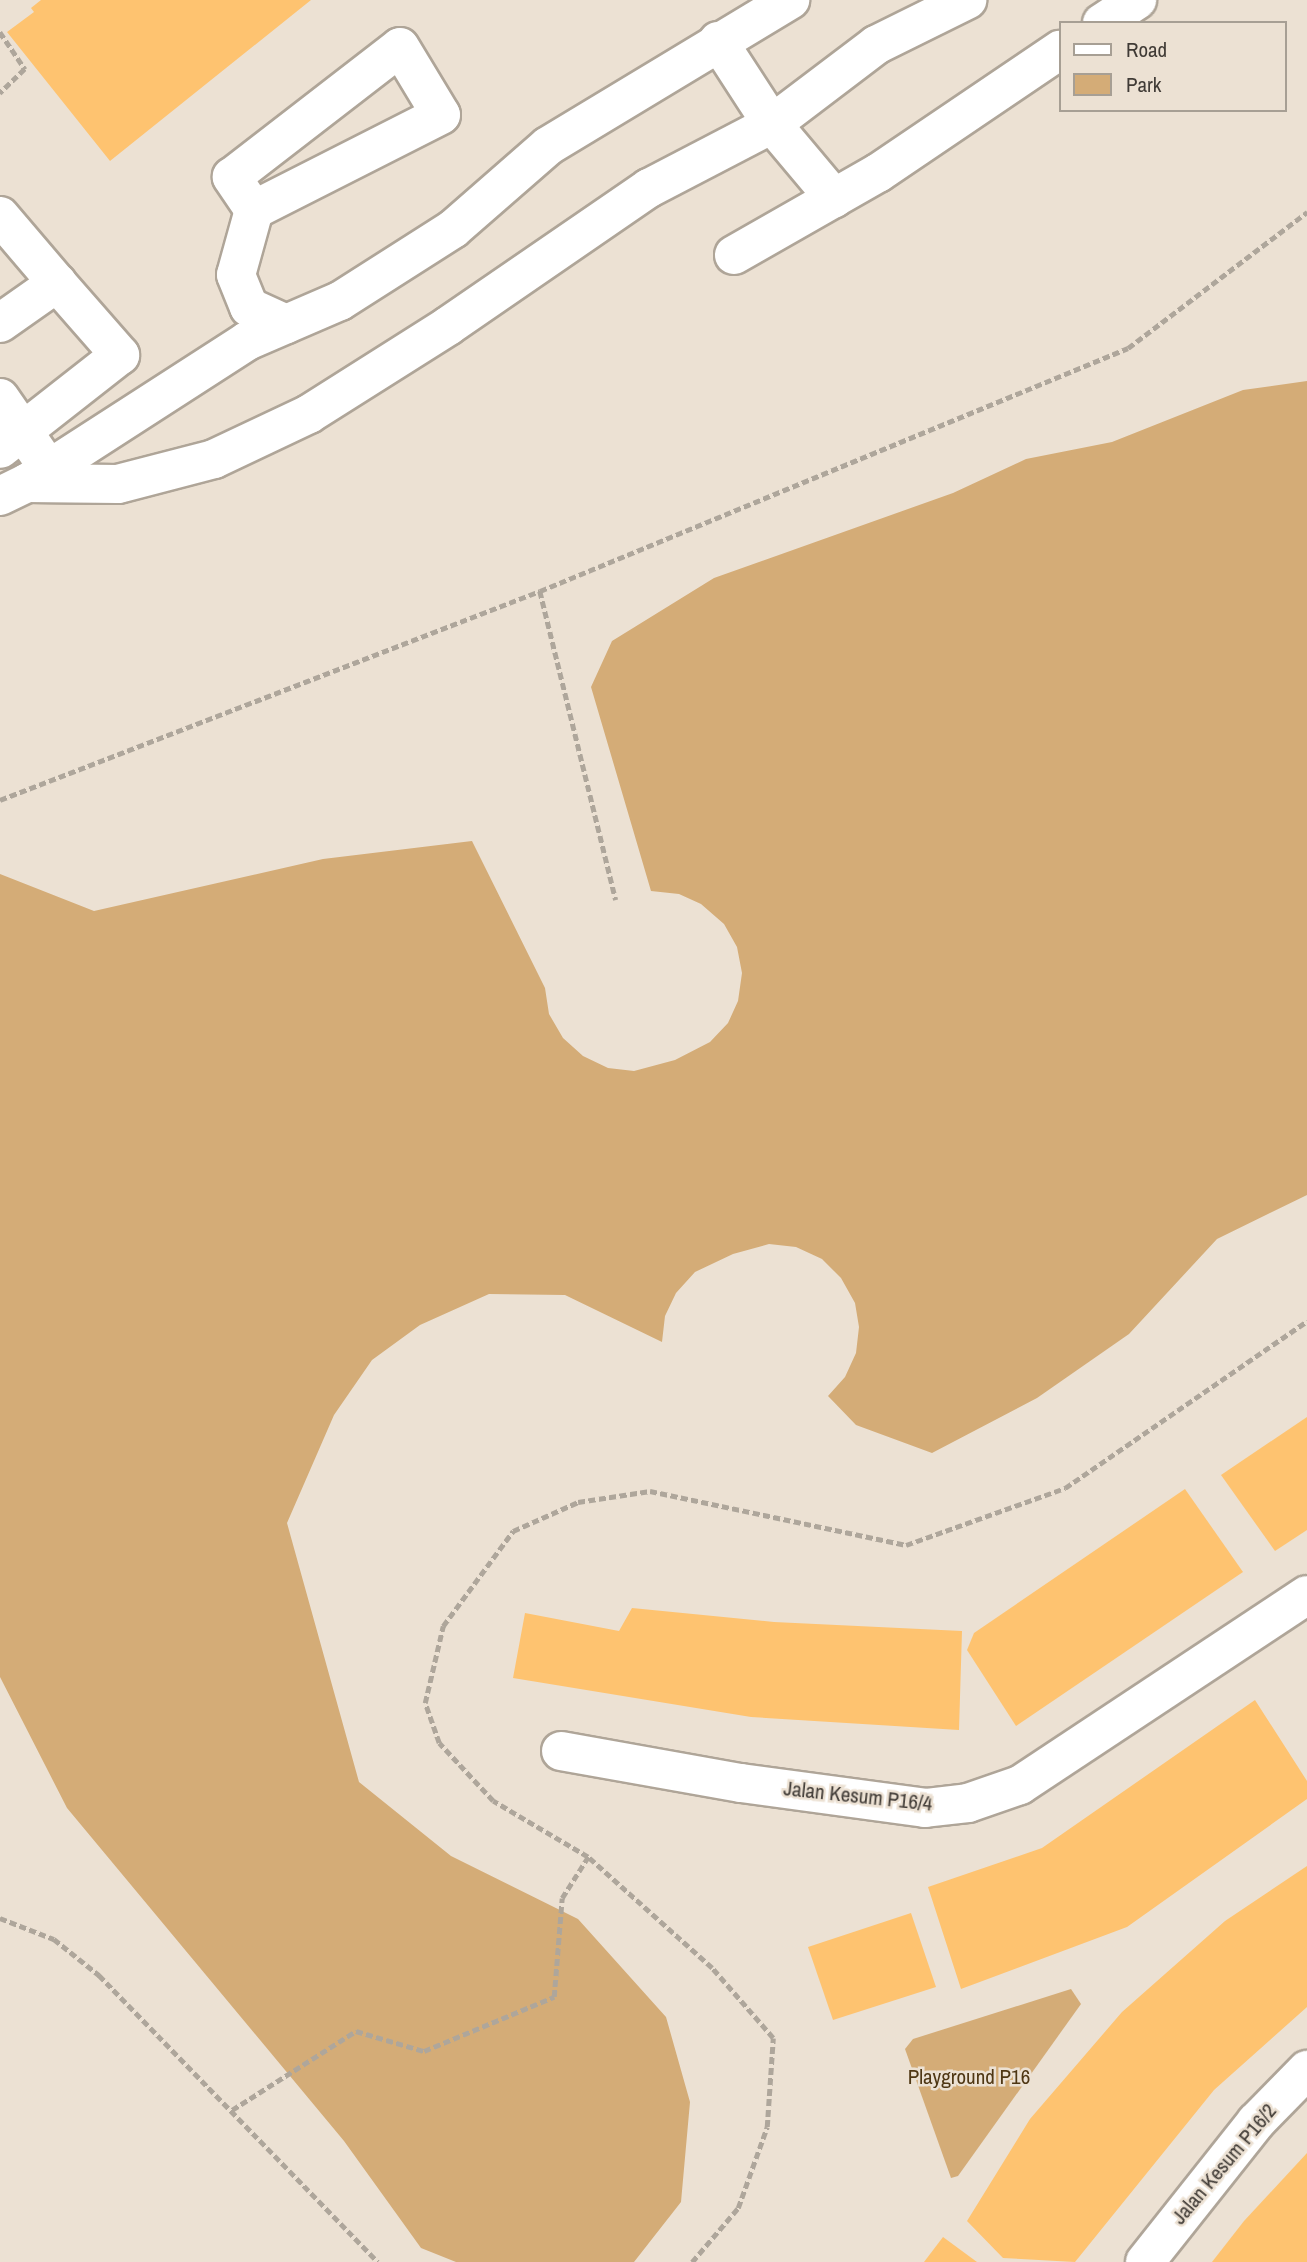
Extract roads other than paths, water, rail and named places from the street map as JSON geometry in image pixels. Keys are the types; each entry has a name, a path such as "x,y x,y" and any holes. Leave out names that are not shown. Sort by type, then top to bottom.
{"street":[{"path":"26,483 247,341 340,301 453,229 548,146 790,0"},
{"path":"26,483 118,484 214,459 297,420 448,327 649,188 772,124 876,45 967,0"},
{"path":"1105,21 1137,0"},
{"path":"718,41 772,124 834,198"},
{"path":"254,211 232,177 400,47 441,115 254,211 236,275 249,307 286,324"},
{"path":"734,255 834,198 1058,51"},
{"path":"0,216 120,355 11,441"},
{"path":"0,323 57,283"},
{"path":"0,398 26,483"},
{"name":"Jalan Kesum P16/4","path":"561,1751 741,1783 925,1808 968,1803 1020,1785 1302,1610"},
{"name":"Jalan Kesum P16/2","path":"1145,2262 1255,2122 1307,2070"}],"park label":[{"name":"Playground P16","path":"969,2077"}]}
